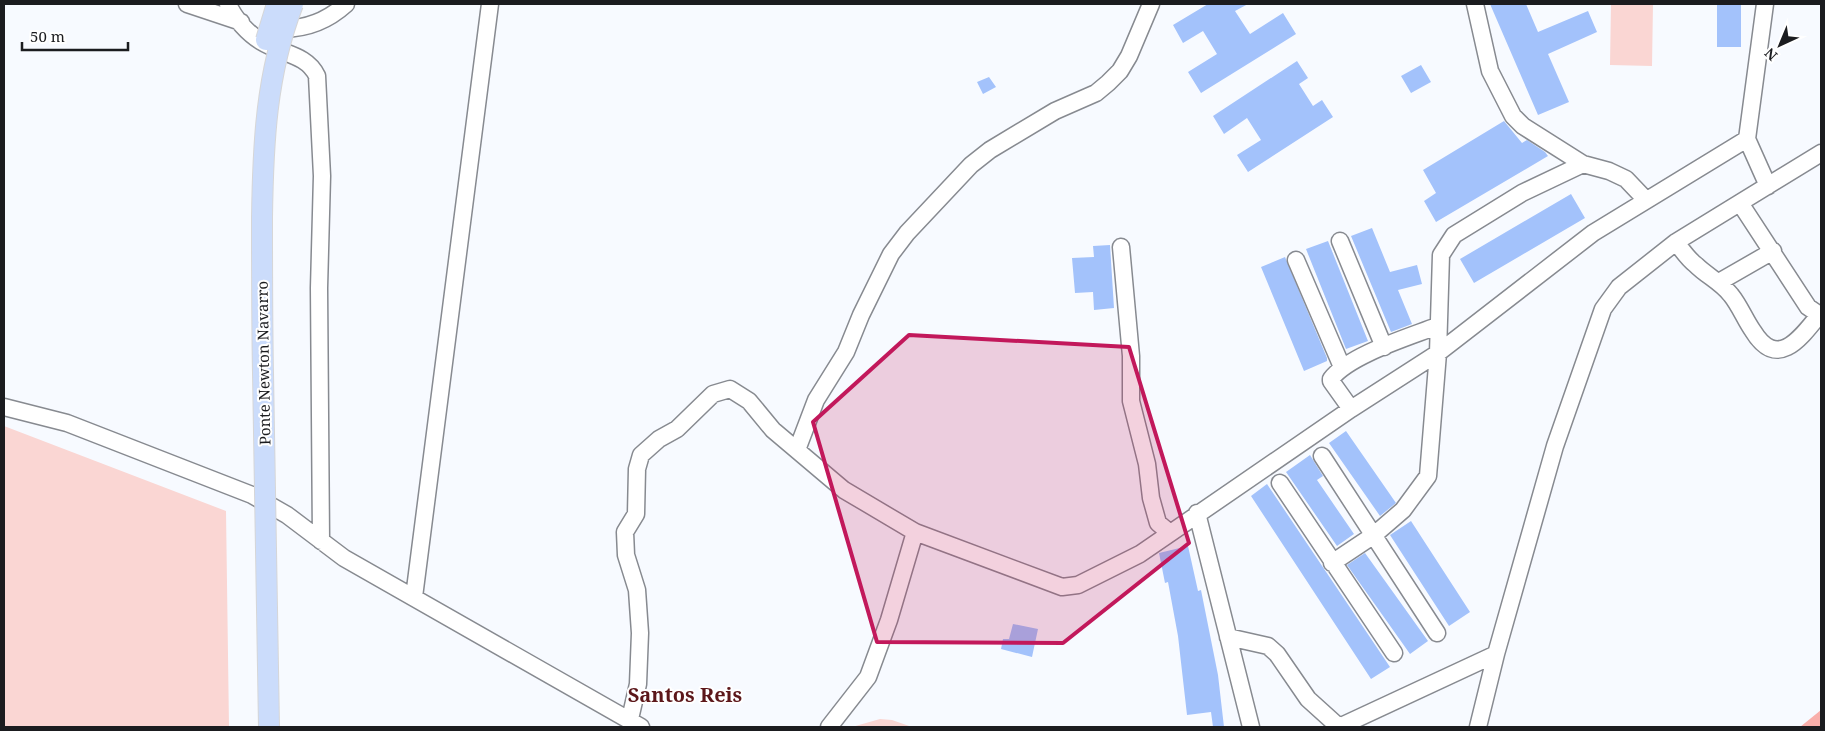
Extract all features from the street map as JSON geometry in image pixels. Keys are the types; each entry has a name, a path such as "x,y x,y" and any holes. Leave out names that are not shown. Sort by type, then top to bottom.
{"main road":[{"name":"Ponte Newton Navarro","path":"259,727 250,157 256,86 265,45 278,4"},
{"name":"Ponte Newton Navarro","path":"269,727 262,283 262,161 264,121 272,71 281,35 294,4"}],"street":[{"path":"186,4 240,22 279,29 303,28 323,21 346,4"},
{"path":"228,4 240,22 262,42 305,61 314,68 318,76 322,176 319,288 321,541"},
{"path":"414,598 490,4"},
{"path":"797,450 816,400 846,352 861,315 891,254 907,233 959,177 990,150 1055,111 1096,92 1108,83 1120,71 1129,56 1151,4"},
{"path":"1475,4 1490,70 1513,116 1523,126 1582,164 1609,171 1626,179 1646,200"},
{"path":"1768,7 1747,139 1768,186"},
{"path":"4,407 67,423 252,495 288,515 344,558 635,723 640,633 637,590 626,555 625,532 636,514 637,470 641,456 659,439 678,429 714,394 730,389 749,401 773,430 844,490 915,532 1062,587 1078,585 1140,554 1350,409 1438,353 1593,233 1747,139"},
{"path":"1478,727 1496,654 1555,446 1600,317 1619,287 1676,242 1821,154"},
{"path":"1332,563 1374,535 1403,510 1428,476 1438,353 1441,255 1454,235 1522,193 1582,164"},
{"path":"1676,242 1696,266 1719,282 1732,296 1763,345 1774,350 1783,350 1794,344 1820,316 1808,307 1740,203"},
{"path":"1340,241 1384,347"},
{"path":"1122,247 1130,356 1131,401 1147,464 1151,498 1158,523 1170,533"},
{"path":"1719,282 1773,251"},
{"path":"1296,260 1342,367"},
{"path":"1350,409 1332,381 1334,375 1342,367 1384,347 1438,326"},
{"path":"1322,456 1437,633"},
{"path":"1280,484 1394,653"},
{"path":"1197,513 1251,727"},
{"path":"829,727 868,677 889,620 915,532"},
{"path":"1228,637 1268,646 1277,654 1308,699 1339,727 1496,654"}],"highlighted area":[{"path":"909,335 1129,347 1189,543 1063,643 877,642 813,422"}],"shaded area":[{"path":"1611,4 1653,4 1652,66 1610,65"},
{"path":"4,426 226,511 229,727 4,727"},
{"path":"1821,710 1821,727 1800,727"},
{"path":"880,719 892,720 912,727 852,727"}],"building":[{"path":"1208,4 1248,4 1235,11 1250,34 1283,13 1296,34 1201,93 1188,72 1217,54 1203,31 1183,43 1173,25"},
{"path":"1490,4 1526,4 1538,32 1588,11 1597,32 1548,54 1569,102 1538,115"},
{"path":"1717,4 1741,4 1741,47 1717,47"},
{"path":"1297,61 1308,78 1299,84 1313,106 1322,100 1333,117 1248,172 1237,155 1261,140 1247,118 1224,134 1213,116"},
{"path":"1421,65 1431,82 1411,93 1401,76"},
{"path":"989,77 996,87 983,94 977,82"},
{"path":"1504,121 1522,143 1527,140 1548,156 1436,222 1424,201 1436,193 1423,170"},
{"path":"1571,194 1585,218 1474,283 1460,259"},
{"path":"1372,228 1390,272 1417,265 1422,284 1398,290 1412,324 1391,332 1351,236"},
{"path":"1328,241 1368,341 1346,349 1306,249"},
{"path":"1110,245 1114,308 1094,310 1093,292 1075,293 1072,258 1094,257 1093,246"},
{"path":"1285,257 1327,358 1327,361 1304,371 1261,267"},
{"path":"1346,431 1396,503 1380,516 1329,443"},
{"path":"1310,455 1323,476 1317,480 1354,534 1337,546 1286,472"},
{"path":"1267,484 1390,667 1371,679 1251,496"},
{"path":"1411,521 1470,612 1449,626 1390,535"},
{"path":"1188,546 1198,591 1201,590 1218,675 1224,727 1213,727 1211,712 1187,715 1178,636 1168,582 1165,583 1159,553"},
{"path":"1365,553 1428,641 1410,654 1347,565"},
{"path":"1013,624 1038,629 1032,657 1001,649 1003,639 1009,639"}],"district":[{"name":"Santos Reis","path":"685,694"}]}
